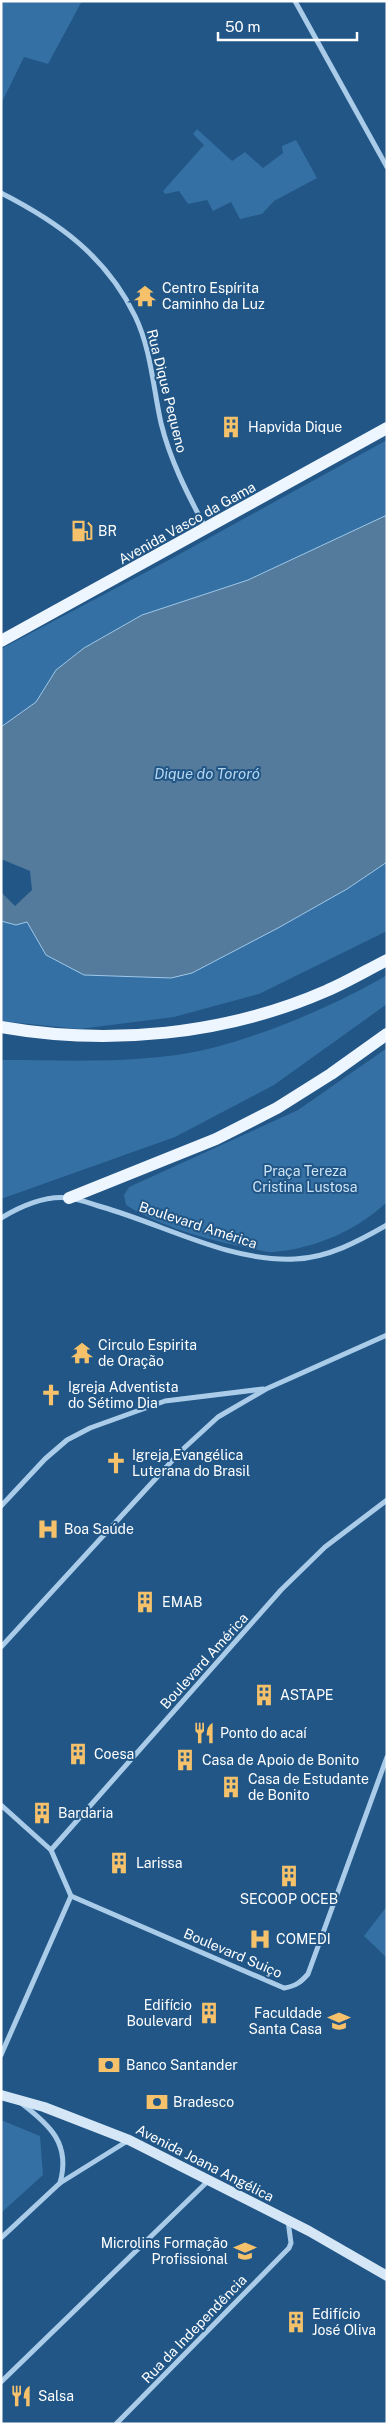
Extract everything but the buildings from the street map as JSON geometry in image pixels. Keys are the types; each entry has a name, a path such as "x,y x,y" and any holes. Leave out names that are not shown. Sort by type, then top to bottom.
{"main road":[{"name":"Avenida Vasco da Gama","path":"1,641 206,530 387,428"},
{"path":"1,1027 41,1034 124,1036 218,1026 269,1012 326,991 387,960"},
{"path":"69,1198 216,1139 277,1108 331,1074 387,1034"},
{"name":"Avenida Joana Angélica","path":"1,2095 19,2102 44,2107 129,2140 385,2272"}],"street":[{"path":"295,1 387,167"},
{"name":"Rua Dique Pequeno","path":"1,193 30,208 80,242 105,270 127,302 135,316 146,348 161,423 169,452 179,477 206,530"},
{"name":"Boulevard América","path":"1,1218 27,1205 48,1199 69,1198 132,1215 233,1252 266,1259 297,1259 330,1252 361,1240 387,1225"},
{"path":"1,1647 182,1450 218,1417 266,1389 387,1335"},
{"path":"1,1506 67,1440 90,1428 165,1401 266,1389"},
{"name":"Boulevard América","path":"51,1850 281,1590 324,1547 387,1500"},
{"name":"Boulevard Suiço","path":"71,1896 284,1988 292,1987 300,1983 308,1974 387,1757"},
{"path":"1,1805 51,1850 71,1896 1,2055"},
{"path":"19,2102 42,2119 59,2142 64,2168 60,2183"},
{"path":"1,2238 60,2183 129,2140"},
{"path":"1,2382 208,2181"},
{"name":"Rua da Independência","path":"116,2424 289,2248 292,2243 288,2221"}],"green space":[{"path":"1,1 82,1 48,64 24,57 1,104"},
{"path":"197,129 232,161 245,152 263,168 283,153 282,146 296,140 317,178 274,201 262,214 240,219 231,202 213,211 207,200 188,204 179,191 165,194 163,191 204,145 193,134"},
{"path":"387,440 387,515 248,580 142,615 84,648 56,670 36,702 1,727 1,649 167,561"},
{"path":"387,862 387,931 259,994 174,1017 79,1029 1,1021 1,921 16,925 27,922 46,955 192,973 347,889"},
{"path":"387,975 387,1004 274,1085 175,1137 1,1199 1,1060 126,1060 194,1052 281,1026 338,1001"},
{"name":"Praça Tereza Cristina Lustosa","path":"387,1048 387,1202 349,1230 305,1247 268,1252 185,1232 155,1220 126,1205 124,1195 129,1187 298,1110"},
{"path":"387,1906 387,1958 364,1936"},
{"path":"1,2120 40,2136 43,2175 1,2213"}],"water":[{"name":"Dique do Tororó","path":"387,515 387,862 347,889 278,928 192,973 171,978 84,975 46,955 27,922 16,925 1,921 1,727 36,702 56,670 84,648 142,615 248,580"}],"pier":[{"path":"1,859 30,871 32,890 15,906 1,892"}],"place":[{"name":"Centro Espírita Caminho da Luz","path":"145,296"},
{"name":"Hapvida Dique","path":"231,427"},
{"name":"BR","path":"82,531"},
{"name":"Circulo Espirita de Oração","path":"82,1353"},
{"name":"Igreja Adventista do Sétimo Dia","path":"51,1395"},
{"name":"Igreja Evangélica Luterana do Brasil","path":"116,1463"},
{"name":"Boa Saúde","path":"48,1529"},
{"name":"EMAB","path":"145,1602"},
{"name":"ASTAPE","path":"264,1695"},
{"name":"Ponto do acaí","path":"204,1733"},
{"name":"Coesa","path":"78,1754"},
{"name":"Casa de Apoio de Bonito","path":"185,1760"},
{"name":"Casa de Estudante de Bonito","path":"231,1787"},
{"name":"Bardaria","path":"42,1813"},
{"name":"Larissa","path":"119,1863"},
{"name":"SECOOP OCEB","path":"289,1876"},
{"name":"COMEDI","path":"260,1939"},
{"name":"Edifício Boulevard","path":"209,2013"},
{"name":"Faculdade Santa Casa","path":"339,2021"},
{"name":"Banco Santander","path":"109,2065"},
{"name":"Bradesco","path":"157,2102"},
{"name":"Microlins Formação Profissional","path":"245,2251"},
{"name":"Edifício José Oliva","path":"296,2322"},
{"name":"Salsa","path":"21,2396"}]}
